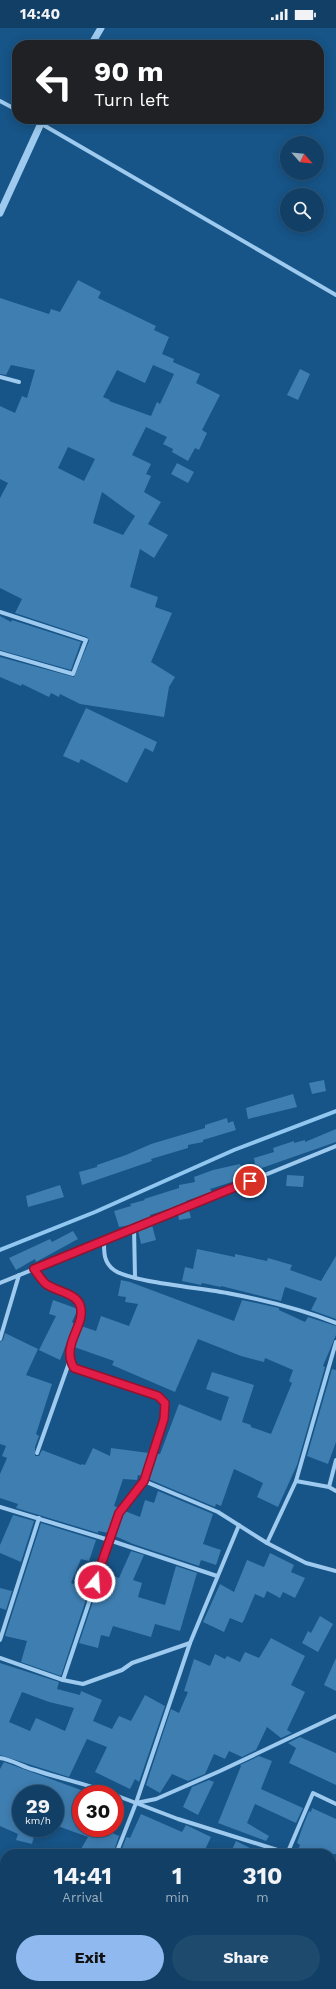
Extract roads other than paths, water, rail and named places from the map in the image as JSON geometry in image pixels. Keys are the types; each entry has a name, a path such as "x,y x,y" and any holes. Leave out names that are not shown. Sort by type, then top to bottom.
{"street":[{"path":"94,40 101,28"},
{"path":"0,101 12,107"},
{"path":"0,213 41,124"},
{"path":"47,124 336,295"},
{"path":"0,377 19,382"},
{"path":"0,612 86,640 73,674 0,654"},
{"path":"0,1283 104,1239 336,1146"},
{"path":"134,1227 135,1277"},
{"path":"104,1239 104,1254 107,1264 124,1275 227,1292 274,1303 336,1323"},
{"path":"34,1269 46,1284 75,1298 80,1303 81,1312 69,1352 70,1360 74,1368 158,1396 165,1403 164,1419 144,1481 119,1513 63,1680"},
{"path":"0,1339 19,1275"},
{"path":"266,1543 296,1481 336,1342"},
{"path":"37,1453 70,1360"},
{"path":"328,1488 336,1460"},
{"path":"144,1481 218,1512 266,1543 306,1563 336,1571"},
{"path":"296,1481 336,1491"},
{"path":"0,1507 109,1540 217,1576"},
{"path":"0,1640 39,1518"},
{"path":"118,1849 136,1803 190,1643 239,1525"},
{"path":"0,1658 63,1680 83,1684 122,1670 132,1663 190,1643"},
{"path":"136,1803 163,1796 336,1716"},
{"path":"0,1758 10,1760 34,1770 88,1785"},
{"path":"289,1849 313,1793 336,1804"},
{"path":"124,1798 178,1819 274,1849"}],"waterway":[{"path":"0,1250 95,1212 234,1150 336,1111"}]}
